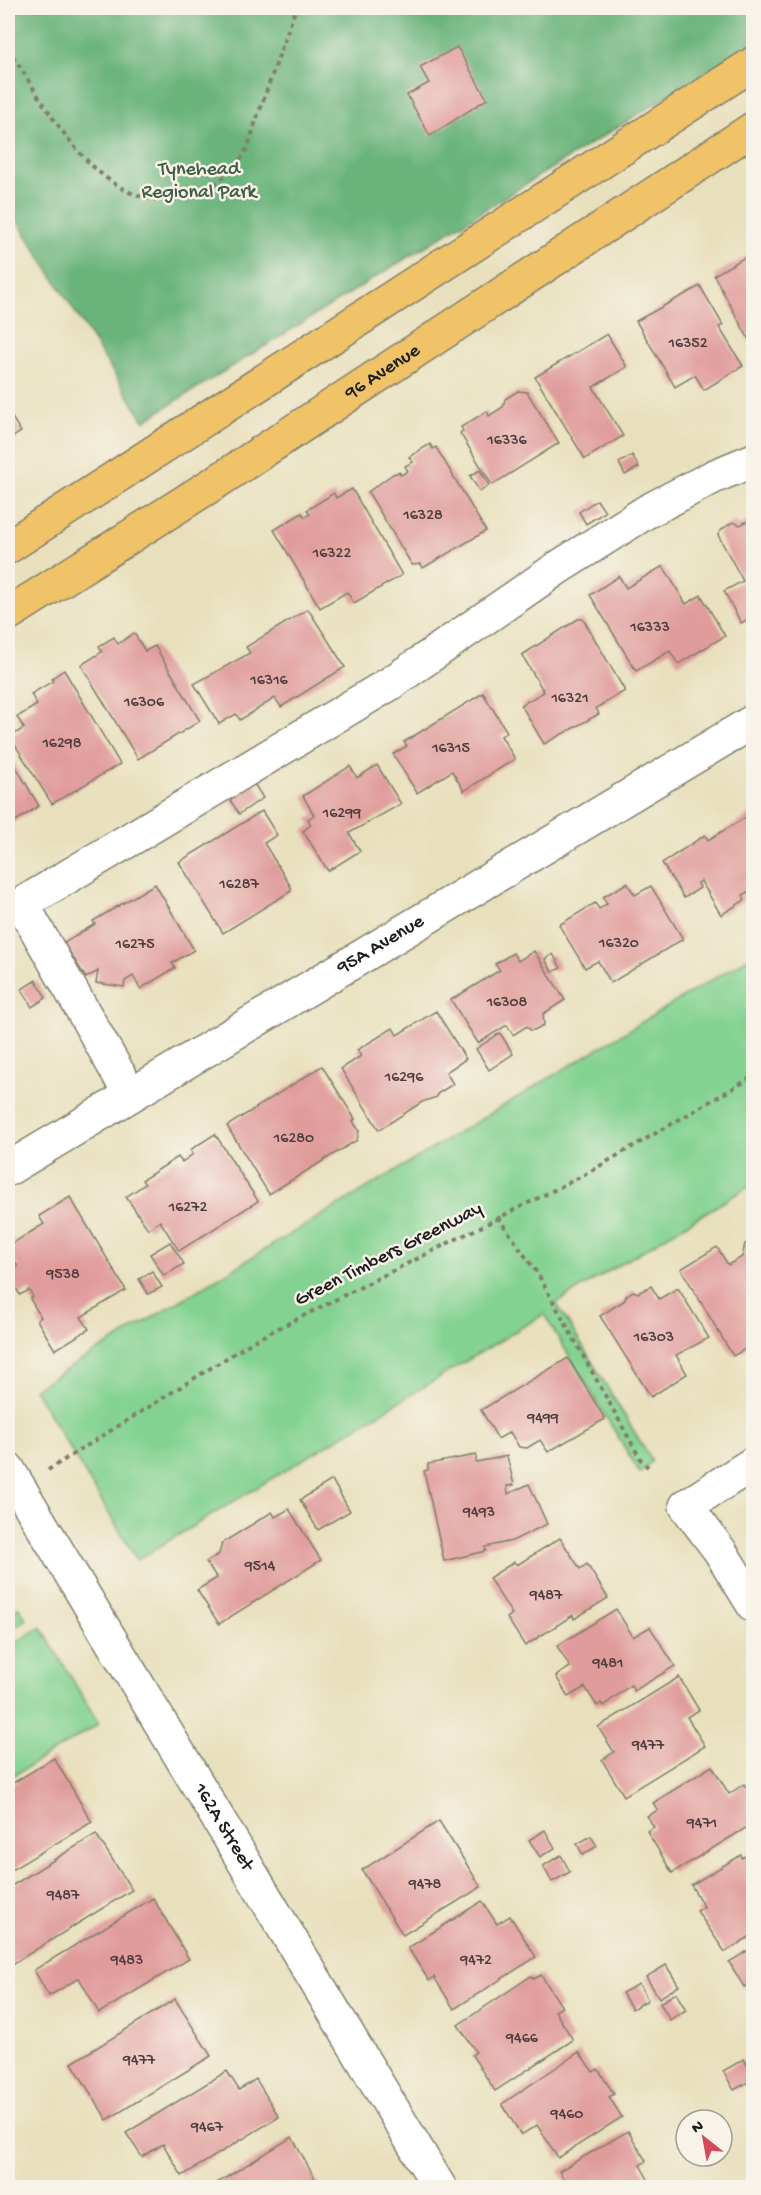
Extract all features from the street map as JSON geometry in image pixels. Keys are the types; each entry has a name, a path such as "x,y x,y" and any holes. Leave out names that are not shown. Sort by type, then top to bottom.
{"main road":[{"path":"8,547 753,63"},
{"name":"96 Avenue","path":"8,614 224,477 753,128"}],"street":[{"path":"130,1094 22,904 391,683 559,567 646,512 715,476 753,460"},
{"name":"95A Avenue","path":"8,1168 753,721"},
{"path":"753,1463 686,1506 720,1551 753,1606"},
{"name":"162A Street","path":"8,1469 440,2187"}],"path":[{"path":"8,49 85,162 106,181 129,191 150,198 174,200 198,194 221,178 242,158 296,8"},
{"name":"Green Timbers Greenway","path":"44,1473 256,1339 584,1175 753,1076"},
{"path":"498,1216 539,1276 641,1460 648,1467"}],"green space":[{"name":"Tynehead Regional Park","path":"8,8 753,8 753,43 144,421 8,206"},
{"path":"753,955 753,1184 556,1303 652,1461 640,1473 544,1314 137,1560 34,1389"},
{"path":"19,1607 26,1619 8,1631 8,1614"},
{"path":"41,1627 99,1724 8,1779 8,1647"}],"building":[{"path":"457,47 487,99 430,136 407,95 429,83 420,67"},
{"path":"754,252 754,349 714,275"},
{"path":"700,286 723,325 719,327 743,366 704,390 695,375 675,387 636,321"},
{"path":"607,334 627,367 593,387 623,436 585,459 535,377"},
{"path":"518,391 527,392 559,443 492,485 460,433 463,431 461,427 487,411 489,416 503,407 505,399"},
{"path":"8,411 21,432 8,440"},
{"path":"430,444 433,449 436,447 486,531 423,568 421,564 412,565 368,492 393,474 399,472 401,475 408,471 405,466 413,462 409,457"},
{"path":"632,455 639,467 625,475 619,463"},
{"path":"480,470 489,485 480,492 470,476"},
{"path":"352,489 402,575 354,603 347,592 320,608 274,530 302,513 305,517 310,514 307,510 334,493 336,498"},
{"path":"597,500 605,512 586,524 579,512"},
{"path":"754,518 754,616 741,623 724,591 743,581 718,535 721,530 733,522 740,525"},
{"path":"663,566 686,604 701,595 725,636 678,664 670,651 636,671 590,595 619,576 626,588"},
{"path":"308,609 345,667 281,707 275,698 240,720 236,714 219,724 194,684 250,653 246,647"},
{"path":"578,619 583,619 625,691 596,708 599,714 544,744 521,705 544,692 522,655"},
{"path":"134,633 145,651 155,646 200,721 138,759 81,665 102,652 99,646 114,637 118,644"},
{"path":"64,670 120,764 52,804 10,737 24,728 17,717 37,705 31,694 53,681 52,678"},
{"path":"483,693 507,732 501,736 515,759 464,791 452,771 417,793 393,754 407,746 404,742"},
{"path":"8,753 39,806 8,826"},
{"path":"377,765 401,804 349,833 360,851 328,871 303,831 311,825 308,819 314,815 303,796 350,766 357,778"},
{"path":"253,782 263,798 239,814 229,798"},
{"path":"262,811 277,835 264,843 291,887 291,891 223,933 179,862"},
{"path":"751,814 754,818 754,888 743,895 745,900 721,915 701,881 698,883 700,888 684,898 662,863 705,835 708,840"},
{"path":"627,883 635,895 651,886 683,939 611,983 598,961 585,968 559,925 595,903 599,909 607,904 603,897"},
{"path":"155,884 194,950 172,963 175,968 140,989 133,976 125,981 124,987 96,983 98,971 86,978 64,943 95,924 93,921"},
{"path":"534,951 565,1000 543,1014 544,1025 534,1030 530,1030 527,1026 513,1035 507,1025 478,1043 451,1000 500,970 495,964 513,953 518,961"},
{"path":"553,954 561,968 552,972 545,959"},
{"path":"36,980 46,998 32,1007 22,989"},
{"path":"436,1011 466,1059 446,1072 453,1084 437,1094 437,1097 422,1102 379,1130 341,1069 361,1056 357,1050 393,1028 397,1035"},
{"path":"500,1033 513,1054 489,1070 476,1049"},
{"path":"322,1066 355,1119 353,1121 359,1131 357,1140 269,1194 227,1126"},
{"path":"215,1134 258,1201 179,1251 160,1221 148,1229 126,1197 145,1184 142,1180 178,1157 182,1162 193,1154 190,1150"},
{"path":"70,1197 126,1290 81,1317 89,1329 55,1350 37,1320 41,1317 30,1299 33,1297 29,1290 20,1295 8,1275 18,1267 8,1246 44,1224 39,1216"},
{"path":"754,1239 754,1344 733,1356 681,1269 717,1247 728,1265 742,1257 745,1244"},
{"path":"170,1242 184,1264 164,1276 150,1254"},
{"path":"152,1271 162,1287 148,1294 139,1279"},
{"path":"651,1286 659,1299 678,1288 709,1338 676,1355 687,1374 651,1397 600,1316 625,1300 626,1296 633,1291 638,1293"},
{"path":"568,1358 605,1419 548,1452 540,1440 527,1448 519,1447 510,1432 498,1439 481,1410"},
{"path":"476,1455 476,1462 507,1456 514,1485 507,1486 508,1494 529,1484 547,1524 512,1541 485,1547 486,1551 444,1561 424,1471 428,1470 428,1464"},
{"path":"332,1480 350,1511 318,1530 300,1500"},
{"path":"289,1509 321,1560 219,1624 197,1590 217,1578 206,1562 219,1554 222,1543 272,1512 275,1517"},
{"path":"560,1538 580,1569 587,1564 608,1598 574,1619 573,1615 525,1646 507,1618 512,1614 489,1578 514,1562 517,1565"},
{"path":"616,1609 633,1637 650,1627 675,1666 634,1691 631,1685 603,1706 601,1703 597,1706 585,1687 568,1697 556,1676 570,1667 557,1646"},
{"path":"679,1677 699,1710 687,1717 705,1746 624,1796 602,1760 614,1752 598,1727"},
{"path":"54,1758 92,1822 8,1872 8,1786"},
{"path":"712,1766 729,1794 744,1784 754,1800 754,1823 672,1873 647,1831 654,1827 647,1816 658,1810 653,1803"},
{"path":"439,1821 481,1887 403,1935 362,1870"},
{"path":"545,1830 555,1848 540,1857 529,1840"},
{"path":"96,1834 132,1890 8,1967 8,1931 13,1928 8,1920 8,1888"},
{"path":"591,1836 597,1846 583,1855 577,1844"},
{"path":"754,1851 754,1934 725,1952 697,1911 704,1907 691,1885 741,1855 742,1858"},
{"path":"561,1855 570,1872 552,1882 543,1866"},
{"path":"153,1898 189,1959 99,2013 79,1978 49,1996 34,1970"},
{"path":"482,1901 497,1924 510,1916 536,1957 454,2009 434,1977 429,1981 408,1948"},
{"path":"754,1947 754,1991 749,1984 744,1987 729,1962"},
{"path":"666,1965 679,1986 659,1998 646,1977"},
{"path":"541,1975 562,2007 555,2011 573,2040 495,2091 472,2055 476,2052 458,2025 531,1976 534,1979"},
{"path":"639,1984 648,2000 632,2009 622,1993"},
{"path":"676,1993 686,2010 670,2020 660,2003"},
{"path":"175,1999 211,2056 107,2120 72,2063"},
{"path":"579,2052 593,2072 598,2069 614,2094 609,2097 622,2117 558,2158 537,2125 521,2135 502,2104"},
{"path":"744,2059 754,2079 734,2090 723,2071"},
{"path":"227,2071 239,2090 256,2079 279,2117 182,2176 163,2144 142,2157 126,2133"},
{"path":"628,2131 646,2161 640,2165 653,2188 569,2188 559,2171"},
{"path":"292,2137 320,2188 209,2188"}]}
